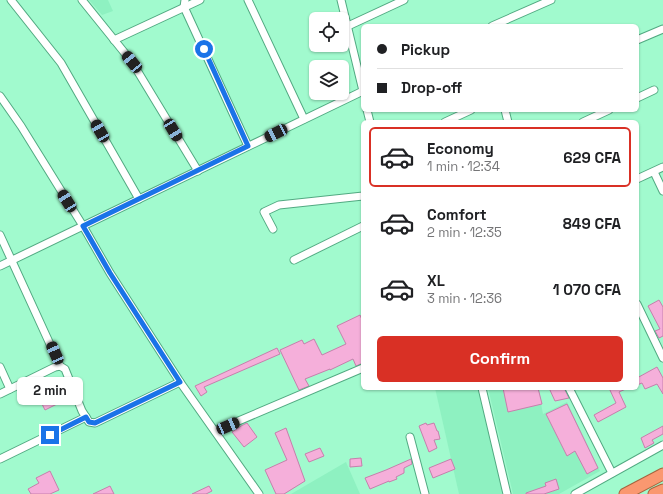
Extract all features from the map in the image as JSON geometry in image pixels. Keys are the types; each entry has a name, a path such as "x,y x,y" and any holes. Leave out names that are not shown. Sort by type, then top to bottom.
{"highway":[{"path":"625,494 663,474"},
{"path":"654,494 663,490"}],"street":[{"path":"11,0 61,63 139,199"},
{"path":"82,0 132,62 198,171"},
{"path":"114,40 184,4 200,0"},
{"path":"248,0 304,119"},
{"path":"341,0 344,12"},
{"path":"349,26 404,0"},
{"path":"536,0 542,4"},
{"path":"497,24 552,0"},
{"path":"184,4 248,146"},
{"path":"639,39 663,29"},
{"path":"349,30 361,82"},
{"path":"639,97 654,90"},
{"path":"0,266 361,92"},
{"path":"0,96 21,126 83,226 110,273 180,382 259,494"},
{"path":"449,120 467,112"},
{"path":"587,120 605,112"},
{"path":"639,178 663,168"},
{"path":"654,172 663,191"},
{"path":"273,229 264,212 279,205 361,196"},
{"path":"294,260 361,227"},
{"path":"0,235 60,366 65,369 82,411 89,422 95,423 180,382"},
{"path":"639,308 663,358"},
{"path":"0,366 10,389"},
{"path":"0,394 55,366 60,366"},
{"path":"215,432 361,369"},
{"path":"482,390 507,494"},
{"path":"570,390 612,473"},
{"path":"0,459 86,417"},
{"path":"410,437 425,494"},
{"path":"575,494 663,445"}],"shaded area":[{"path":"89,0 108,0 113,11 102,15"},
{"path":"435,390 478,390 503,494 459,494"},
{"path":"488,390 538,390 543,414 567,402 600,471 559,494 513,494"},
{"path":"346,462 360,494 291,494"}],"building":[{"path":"659,300 663,307 663,336 659,338 655,331 660,329 648,306"},
{"path":"360,315 361,364 356,366 353,359 330,370 305,379 309,386 299,390 280,350 302,340 304,344 314,339 322,355 346,344 337,326"},
{"path":"277,348 280,354 204,387 207,392 201,396 195,386"},
{"path":"657,367 663,378 663,394 657,384 645,389 642,383 639,384 639,377"},
{"path":"58,378 62,385 53,390 59,403 45,410 33,386 42,382 44,386"},
{"path":"503,390 538,390 542,404 508,412"},
{"path":"550,390 565,390 569,398 555,401"},
{"path":"610,390 624,390 619,392 626,407 598,422 594,415 616,403"},
{"path":"567,404 598,468 587,474 575,451 567,456 546,414"},
{"path":"247,423 257,437 244,447 232,432"},
{"path":"426,423 427,425 434,423 440,439 434,440 437,448 429,452 419,426"},
{"path":"663,426 663,434 652,440 654,443 645,448 641,438"},
{"path":"286,428 305,481 284,494 276,494 265,470 287,460 275,433"},
{"path":"320,448 324,456 309,462 305,454"},
{"path":"361,458 362,466 350,467 350,459"},
{"path":"411,459 412,464 404,468 404,473 396,477 397,479 370,489 365,478"},
{"path":"451,459 455,469 433,478 429,468"},
{"path":"50,471 59,490 50,494 31,494 28,489 39,483 36,478"},
{"path":"556,479 559,489 544,494 526,494 546,486 545,483"},
{"path":"110,486 114,494 93,494"},
{"path":"209,486 212,491 206,494 192,494"}],"route":[{"path":"50,435 86,417 89,422 95,423 180,382 96,251 83,226 248,146 204,49"}]}
